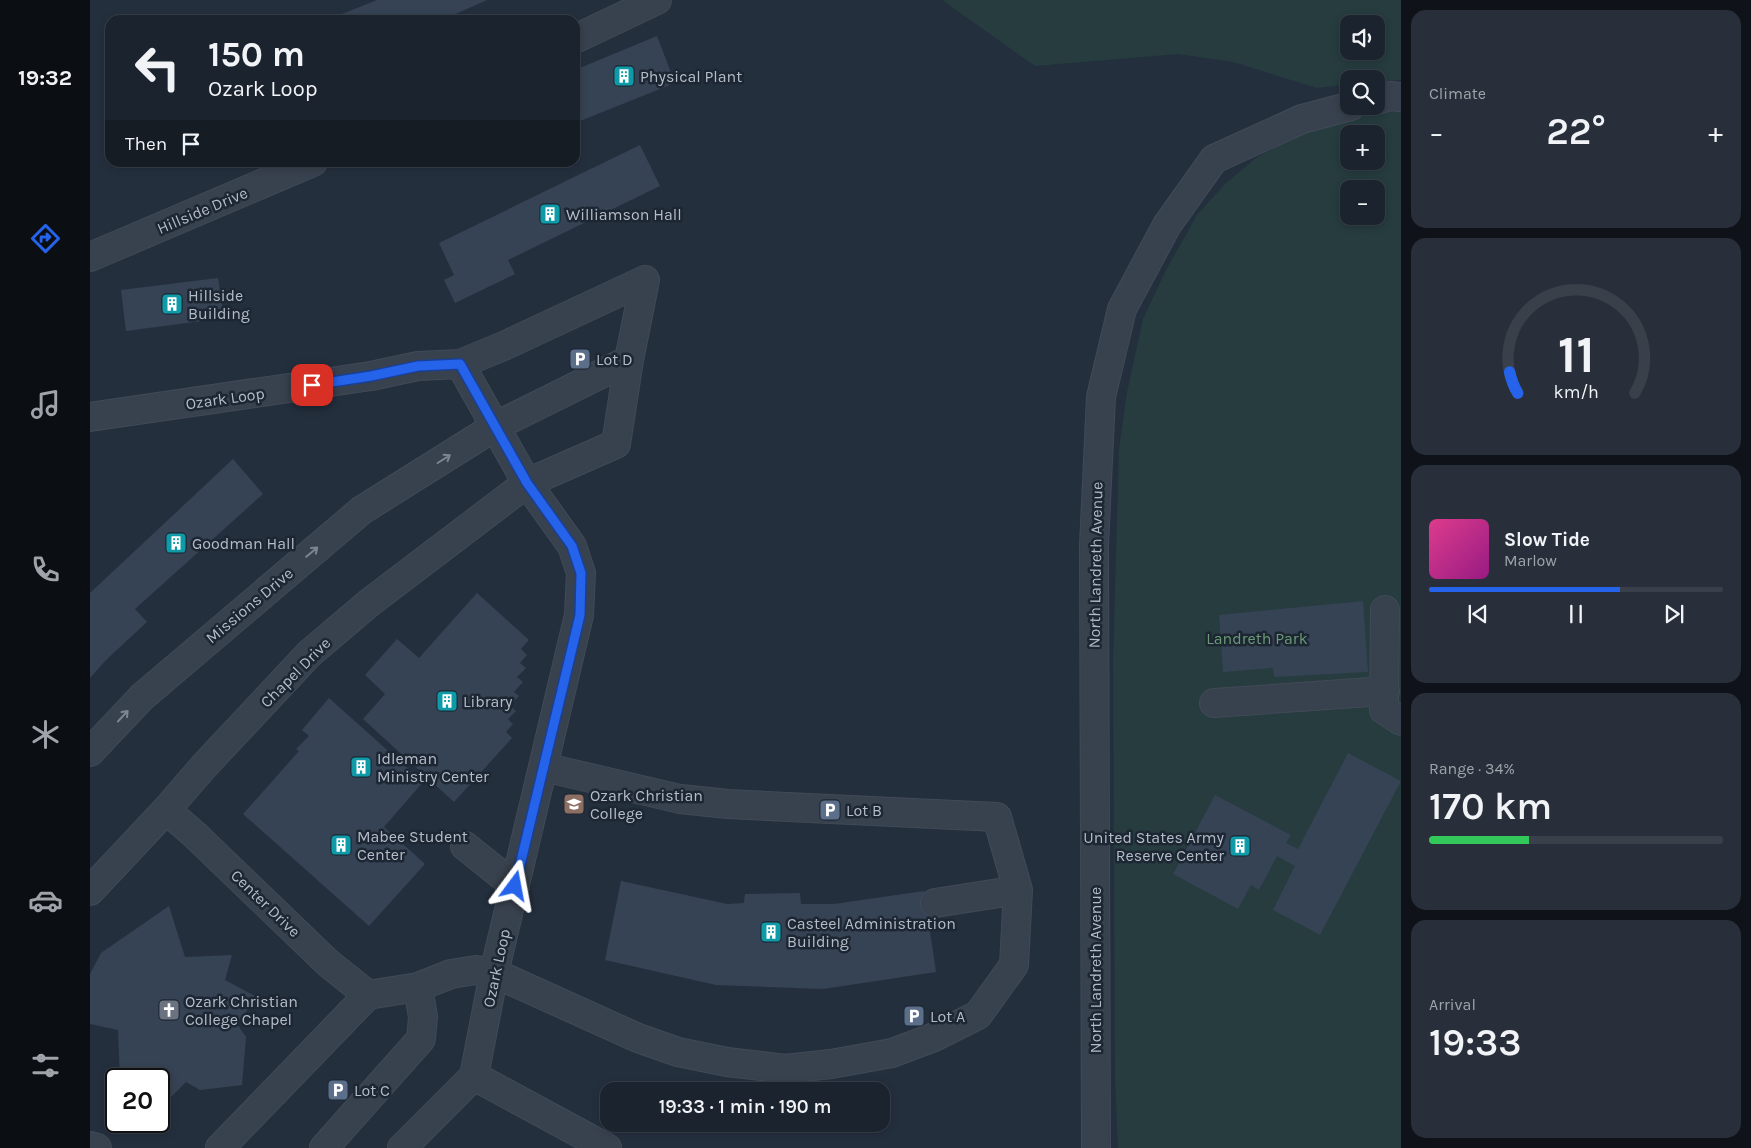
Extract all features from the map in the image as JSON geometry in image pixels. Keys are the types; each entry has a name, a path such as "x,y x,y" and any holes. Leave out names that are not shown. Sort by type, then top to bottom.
{"street":[{"path":"580,37 658,0"},
{"path":"1385,97 1401,97"},
{"name":"North Landreth Avenue","path":"1096,1148 1094,545 1101,397 1122,309 1167,225 1214,159 1302,119 1340,109"},
{"name":"Hillside Drive","path":"90,257 302,167"},
{"path":"460,364 645,280 629,360"},
{"name":"Missions Drive","path":"90,752 142,697 362,510 496,426 629,360"},
{"name":"Chapel Drive","path":"90,891 166,810 205,764 309,654 370,603 527,483 616,444 629,360"},
{"name":"Ozark Loop","path":"90,417 371,376 418,366 460,364 527,483 572,546 581,573 580,615 494,974 474,1076"},
{"path":"1385,610 1384,710 1401,721"},
{"path":"1214,703 1385,691"},
{"path":"220,1148 368,995 418,987 451,974 476,970 494,974 638,1038 678,1052 727,1062 785,1069 831,1064 892,1053 932,1038 978,1015 1014,965 1018,890 997,817 728,804 690,800 543,767"},
{"name":"Center Drive","path":"166,810 195,834 328,963 368,995"},
{"path":"465,846 515,886"},
{"path":"935,903 1018,890"},
{"path":"324,1148 421,1039 423,1017 418,987"},
{"path":"402,1148 474,1076 607,1148"},
{"path":"90,1146 97,1148"}],"green space":[{"path":"942,0 1401,0 1401,80 1385,81 1385,70 1340,70 1340,85 1317,88 1233,62 1178,54 1035,66"},
{"name":"Landreth Park","path":"1401,102 1401,1148 1118,1148 1115,1077 1113,662 1119,449 1127,392 1143,319 1167,268 1197,215 1225,184 1256,158 1331,117 1340,114 1385,115 1385,104"}],"building":[{"path":"377,0 487,0 453,15 340,15"},
{"name":"Physical Plant","path":"657,36 675,83 580,121 580,68"},
{"name":"Williamson Hall","path":"640,145 660,186 508,260 515,274 455,303 444,280 454,275 439,243"},
{"name":"Hillside Building","path":"218,278 224,318 126,331 121,290"},
{"name":"Goodman Hall","path":"233,459 263,494 135,609 147,622 106,660 90,678 90,593"},
{"name":"Library","path":"477,593 529,640 521,649 527,655 520,663 526,668 517,677 523,682 514,692 519,696 510,706 516,711 508,719 513,724 506,732 512,738 454,802 363,719 385,694 365,675 397,639 419,658"},
{"path":"1363,601 1368,672 1274,677 1273,668 1223,672 1219,615"},
{"name":"Mabee Student Center","path":"329,698 423,782 384,827 425,864 369,926 243,814 299,751 296,749 309,736 302,730"},
{"name":"United States Army Reserve Center","path":"1348,753 1401,781 1320,935 1273,910 1295,866 1277,856 1259,890 1251,885 1238,909 1173,874 1215,795 1291,835 1286,843 1298,849"},
{"name":"Casteel Administration Building","path":"621,881 727,904 744,903 745,894 800,893 801,904 834,904 924,891 936,972 823,989 716,985 605,960"},
{"name":"Ozark Christian College Chapel","path":"169,906 185,957 232,955 225,980 257,997 237,1024 246,1037 242,1085 200,1090 186,1082 170,1098 170,1068 120,1068 118,1030 90,1024 90,974 101,953"}],"place":[{"name":"Physical Plant","path":"624,76"},
{"name":"Williamson Hall","path":"550,214"},
{"name":"Hillside Building","path":"172,304"},
{"name":"Lot D","path":"580,359"},
{"name":"Goodman Hall","path":"176,543"},
{"name":"Library","path":"447,701"},
{"name":"Idleman Ministry Center","path":"361,767"},
{"name":"Ozark Christian College","path":"574,804"},
{"name":"Lot B","path":"830,810"},
{"name":"Mabee Student Center","path":"341,845"},
{"name":"United States Army Reserve Center","path":"1240,846"},
{"name":"Casteel Administration Building","path":"771,932"},
{"name":"Ozark Christian College Chapel","path":"169,1010"},
{"name":"Lot A","path":"914,1016"},
{"name":"Lot C","path":"338,1090"}],"route":[{"path":"312,385 371,376 418,366 460,364 527,483 572,546 581,573 580,615 515,886"}]}
